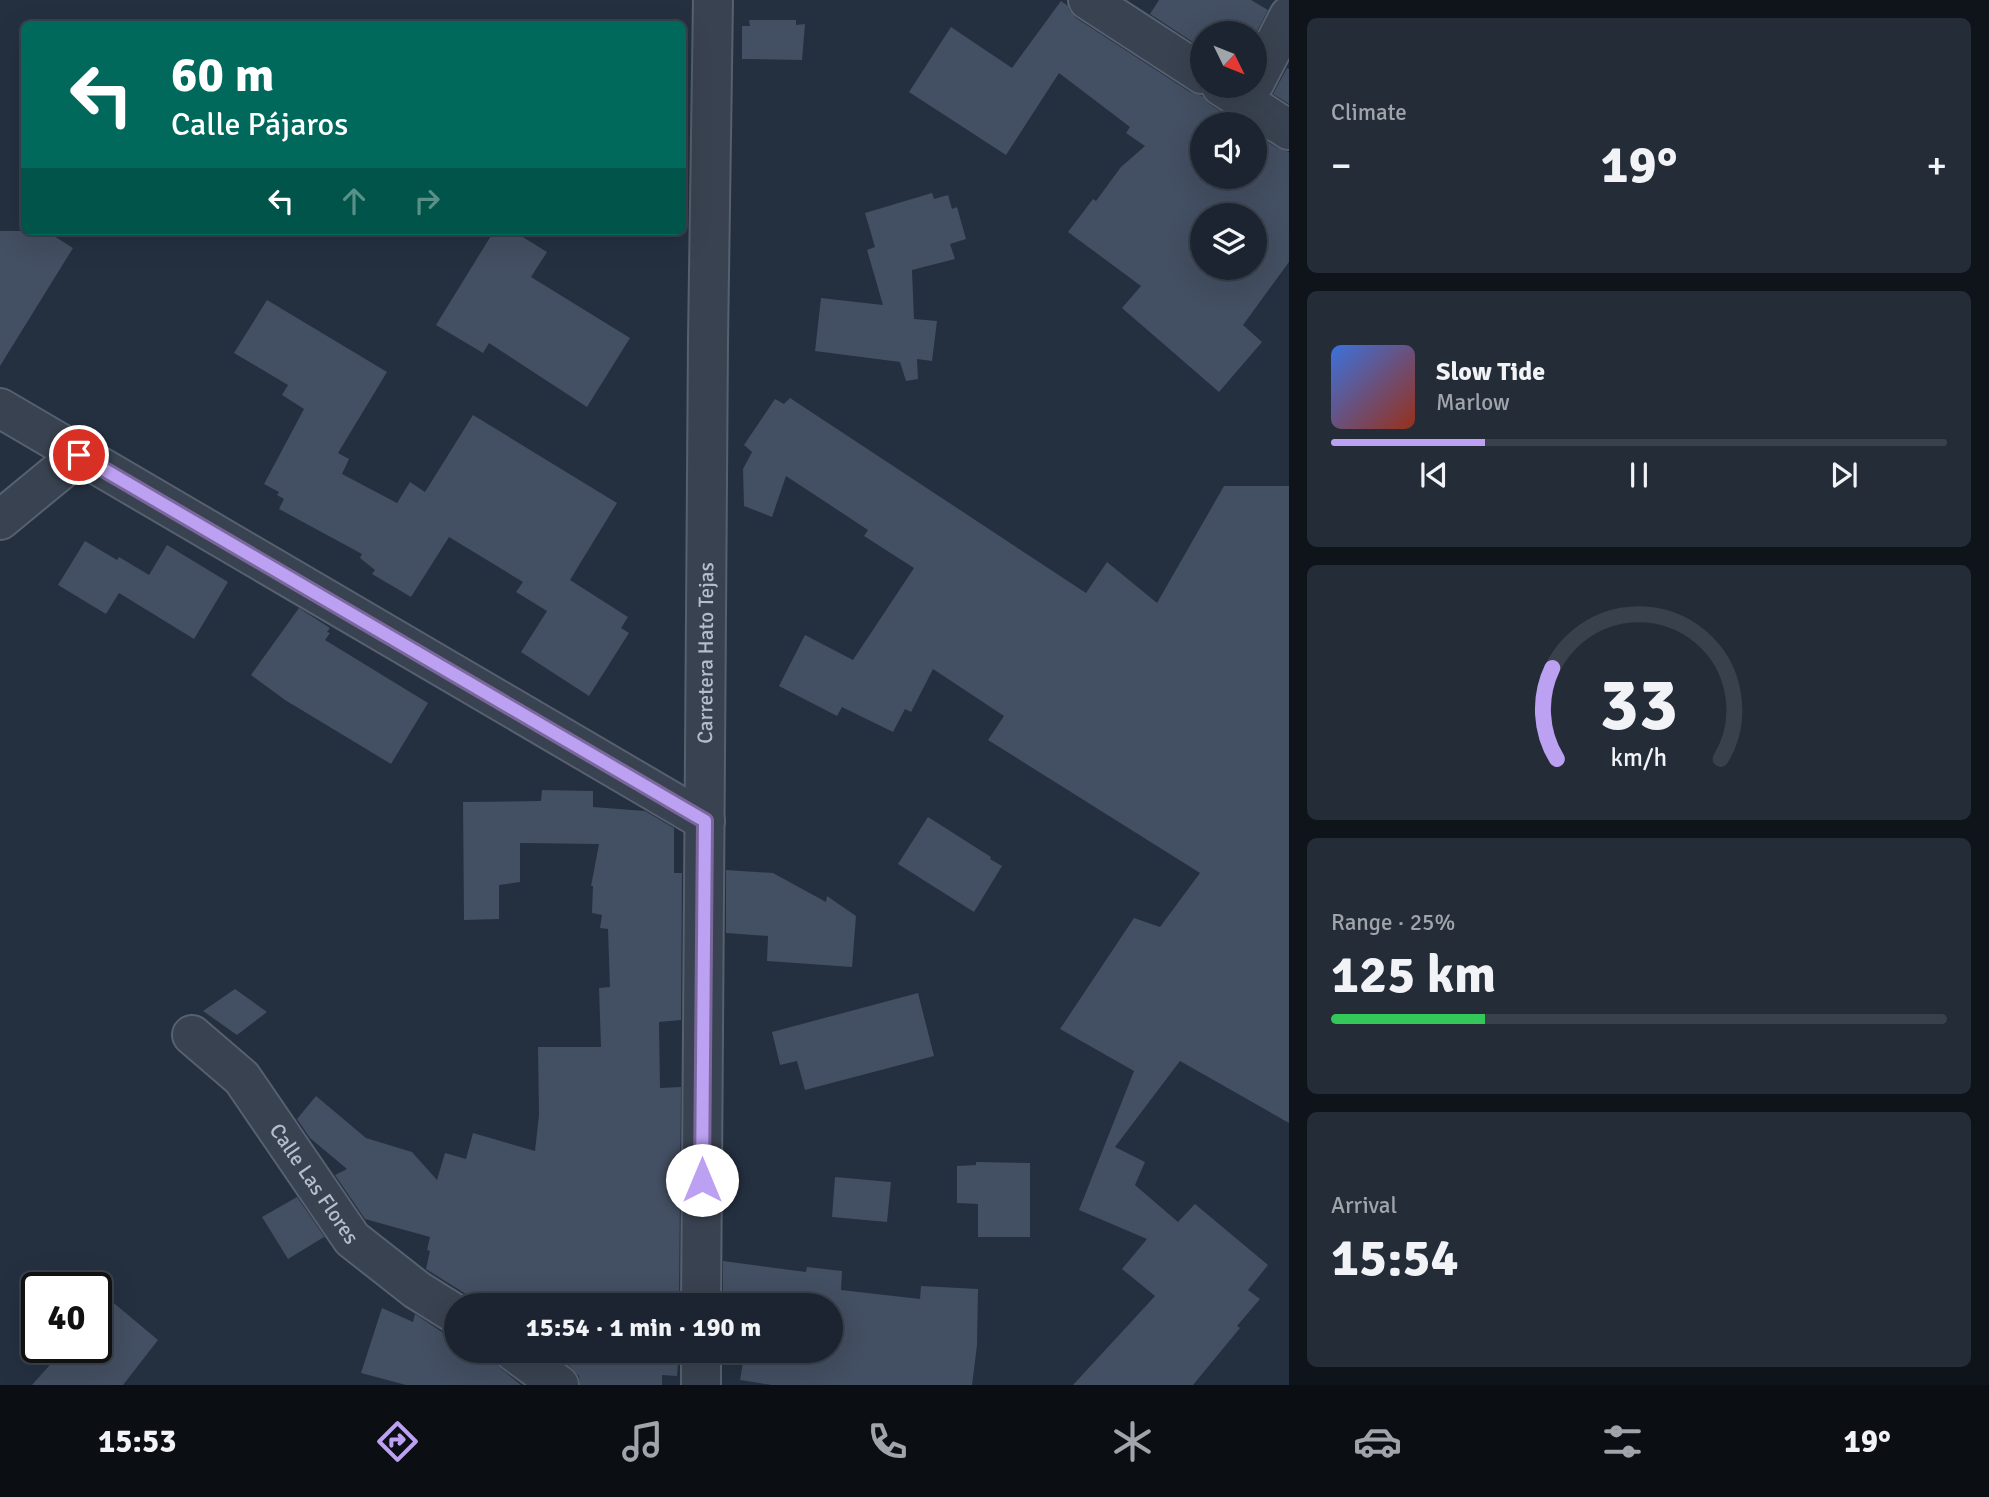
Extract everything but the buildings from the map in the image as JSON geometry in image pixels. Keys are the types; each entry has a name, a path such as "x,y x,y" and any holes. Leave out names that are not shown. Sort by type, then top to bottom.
{"street":[{"name":"Carretera Hato Tejas","path":"701,1293 713,0"},
{"path":"1088,0 1190,66"},
{"path":"1267,51 1289,16"},
{"path":"1253,98 1289,130"},
{"path":"0,408 705,821"},
{"path":"0,520 79,455"},
{"name":"Calle Las Flores","path":"192,1035 242,1077 352,1239 444,1307"},
{"path":"529,1363 559,1385"},
{"path":"701,1363 701,1385"}],"route":[{"path":"79,455 705,821 702,1180"}]}
